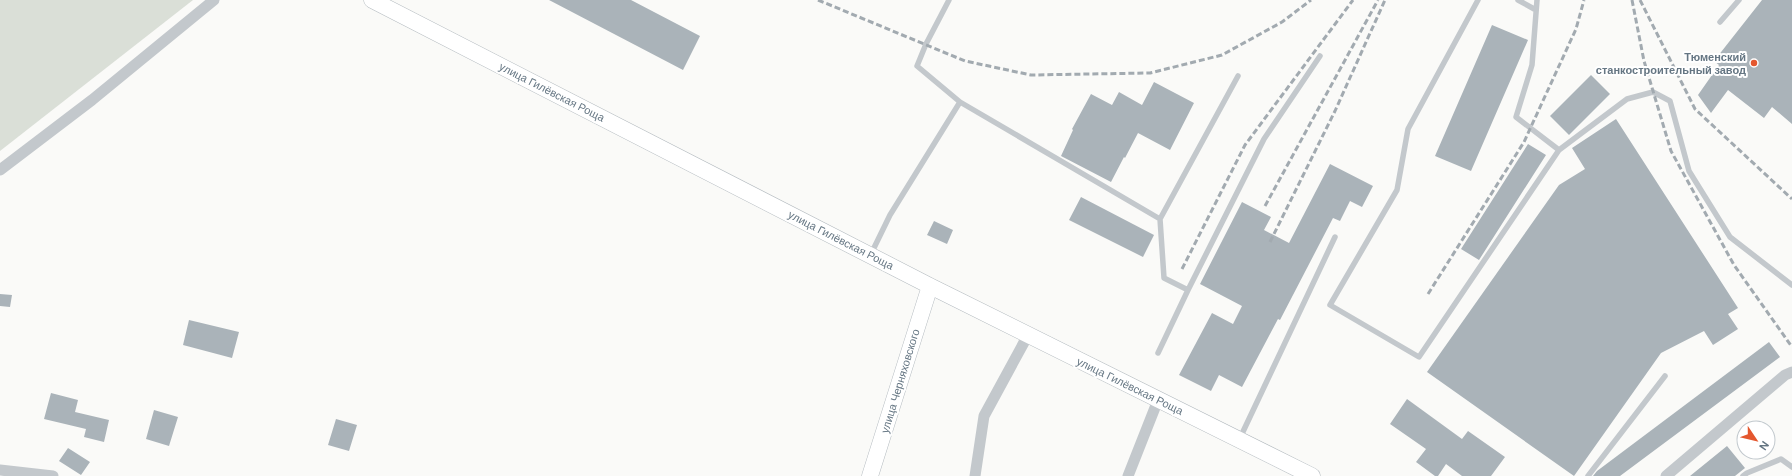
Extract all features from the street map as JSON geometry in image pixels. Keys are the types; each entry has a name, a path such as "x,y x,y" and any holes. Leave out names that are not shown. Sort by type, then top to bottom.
{"street":[{"path":"0,170 92,100 214,0"},
{"name":"улица Гилёвская Роща","path":"372,0 930,286 1312,476"},
{"name":"улица Черняховского","path":"870,476 930,286"},
{"path":"975,476 984,416 1028,335"},
{"path":"1666,476 1785,375 1792,372"},
{"path":"1128,476 1158,400"},
{"path":"0,470 53,476"}],"lane":[{"path":"949,0 926,44 917,66 960,102 1160,219"},
{"path":"1478,0 1408,128 1397,190 1330,304 1419,358 1559,150 1627,99 1653,92 1670,101 1689,171 1730,237 1792,285"},
{"path":"1518,0 1536,10"},
{"path":"1537,0 1532,65 1516,117 1559,150"},
{"path":"1720,22 1739,0"},
{"path":"1158,352 1264,139 1320,56"},
{"path":"1188,290 1164,278 1160,219 1238,76"},
{"path":"871,255 890,215 960,102"},
{"path":"1240,440 1335,237"},
{"path":"1588,476 1665,376"},
{"path":"1743,476 1781,459 1792,468"}],"shaded area":[{"path":"0,0 193,0 0,151"}],"building":[{"path":"549,0 631,0 700,36 683,70"},
{"name":"Тюменский станкостроительный завод","path":"1762,0 1792,0 1792,124 1772,107 1764,118 1728,90 1711,113 1698,95 1719,65 1714,61"},
{"path":"1492,25 1528,40 1471,171 1435,156"},
{"path":"1591,75 1610,94 1569,135 1550,116"},
{"path":"1154,82 1194,103 1170,150 1138,133 1111,182 1061,156 1073,130 1072,129 1091,94 1112,105 1119,92 1142,105"},
{"path":"1616,119 1738,308 1728,314 1738,329 1713,345 1704,331 1661,353 1574,476 1427,372 1559,185 1585,169 1572,148"},
{"path":"1528,144 1546,155 1479,260 1461,249"},
{"path":"1330,164 1373,186 1362,207 1350,201 1340,221 1333,218 1280,320 1278,319 1242,387 1219,375 1211,391 1179,375 1212,313 1233,324 1242,306 1200,284 1242,202 1271,217 1264,230 1289,243"},
{"path":"1081,197 1154,235 1143,257 1069,220"},
{"path":"934,221 953,230 947,244 927,235"},
{"path":"0,294 12,295 10,307 0,306"},
{"path":"189,320 239,332 232,358 183,345"},
{"path":"1769,342 1780,357 1620,476 1593,476 1597,471"},
{"path":"51,393 78,400 75,412 109,420 104,442 84,437 86,429 44,419"},
{"path":"1407,399 1462,439 1468,431 1505,457 1491,476 1462,476 1446,464 1438,476 1435,476 1416,462 1426,449 1390,424"},
{"path":"154,410 178,417 169,446 146,439"},
{"path":"336,419 357,425 349,451 328,445"},
{"path":"1727,446 1736,457 1736,460 1738,460 1745,468 1735,476 1690,476"},
{"path":"68,448 90,462 81,475 59,461"}],"railway":[{"path":"818,0 965,61 1031,75 1150,73 1222,55 1282,22 1311,0"},
{"path":"1182,269 1245,145 1353,0"},
{"path":"1265,206 1378,0"},
{"path":"1270,242 1335,111 1385,0"},
{"path":"1428,294 1524,142 1576,29 1584,0"},
{"path":"1632,0 1644,61 1671,151 1734,265 1792,347"},
{"path":"1640,0 1695,109 1792,199"}],"place":[{"name":"Тюменский станкостроительный завод","path":"1754,63"}]}
